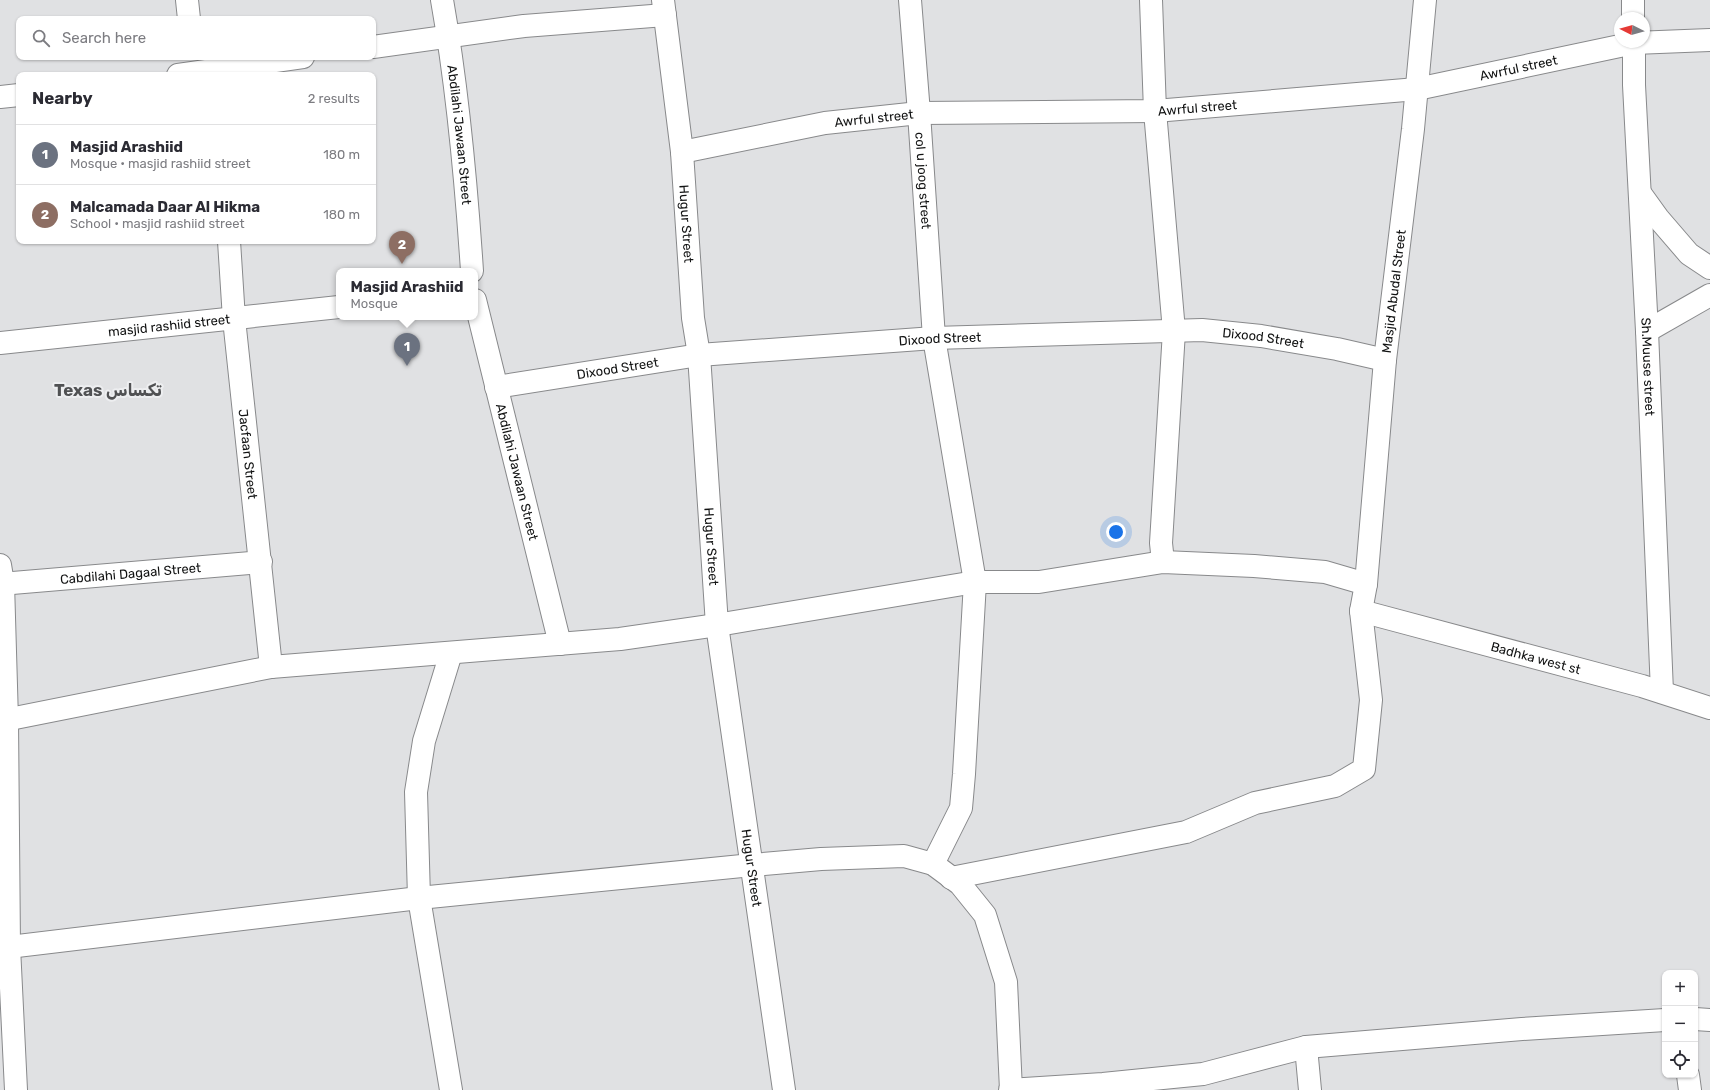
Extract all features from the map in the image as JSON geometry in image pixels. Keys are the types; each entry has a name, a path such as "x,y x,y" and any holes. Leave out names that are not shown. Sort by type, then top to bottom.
{"street":[{"path":"187,0 190,16"},
{"name":"Abdilahi Jawaan Street","path":"442,0 459,113 472,268"},
{"name":"col u joog street","path":"910,0 920,113 934,338 975,582 964,774 960,808 933,864"},
{"path":"1151,0 1155,111 1174,331 1161,543 1163,562"},
{"name":"Masjid Abudal Street","path":"951,878 1186,832 1255,803 1335,786 1364,769 1371,700 1361,612 1366,584 1385,360 1417,89 1425,0"},
{"path":"1633,0 1633,12"},
{"path":"376,47 664,8"},
{"name":"Hugur Street","path":"664,8 682,152 693,318 699,355 718,625 784,1090"},
{"name":"Awrful street","path":"1650,42 1710,40"},
{"name":"Awrful street","path":"682,152 818,124 920,113 1155,111 1417,89 1614,47"},
{"name":"Sh.Muuse street","path":"1634,48 1634,85 1647,331 1662,692"},
{"path":"191,70 277,60"},
{"path":"0,97 16,94"},
{"path":"1640,193 1658,218 1689,254 1710,268"},
{"name":"Jacfaan Street","path":"229,244 234,319 271,667"},
{"path":"1647,331 1710,295"},
{"name":"masjid rashiid street","path":"0,343 336,307"},
{"name":"Abdilahi Jawaan Street","path":"478,312 560,644"},
{"name":"Dixood Street","path":"496,387 699,355 934,338 1202,330 1260,336 1337,349 1385,360"},
{"name":"Cabdilahi Dagaal Street","path":"1,577 261,562"},
{"path":"4,720 271,667 620,639 718,625 975,582 1039,582 1163,562 1254,566 1325,572 1366,584"},
{"path":"1,577 4,720 4,948 16,1090"},
{"name":"Badhka west st","path":"1361,612 1662,692 1710,708"},
{"path":"451,653 424,741 416,792 419,898 451,1090"},
{"path":"4,948 419,898 752,865 904,856 933,864 960,884 985,915 1006,982 1010,1090 1103,1084 1203,1074 1306,1047 1522,1029 1662,1020"},
{"path":"1698,1019 1710,1020"},
{"path":"1306,1047 1310,1090"},
{"path":"1688,1078 1690,1090"}],"place":[{"name":"Malcamada Daar Al Hikma","path":"402,264"},
{"name":"Masjid Arashiid","path":"407,366"}],"district":[{"name":"Texas تكساس","path":"108,390"}]}
